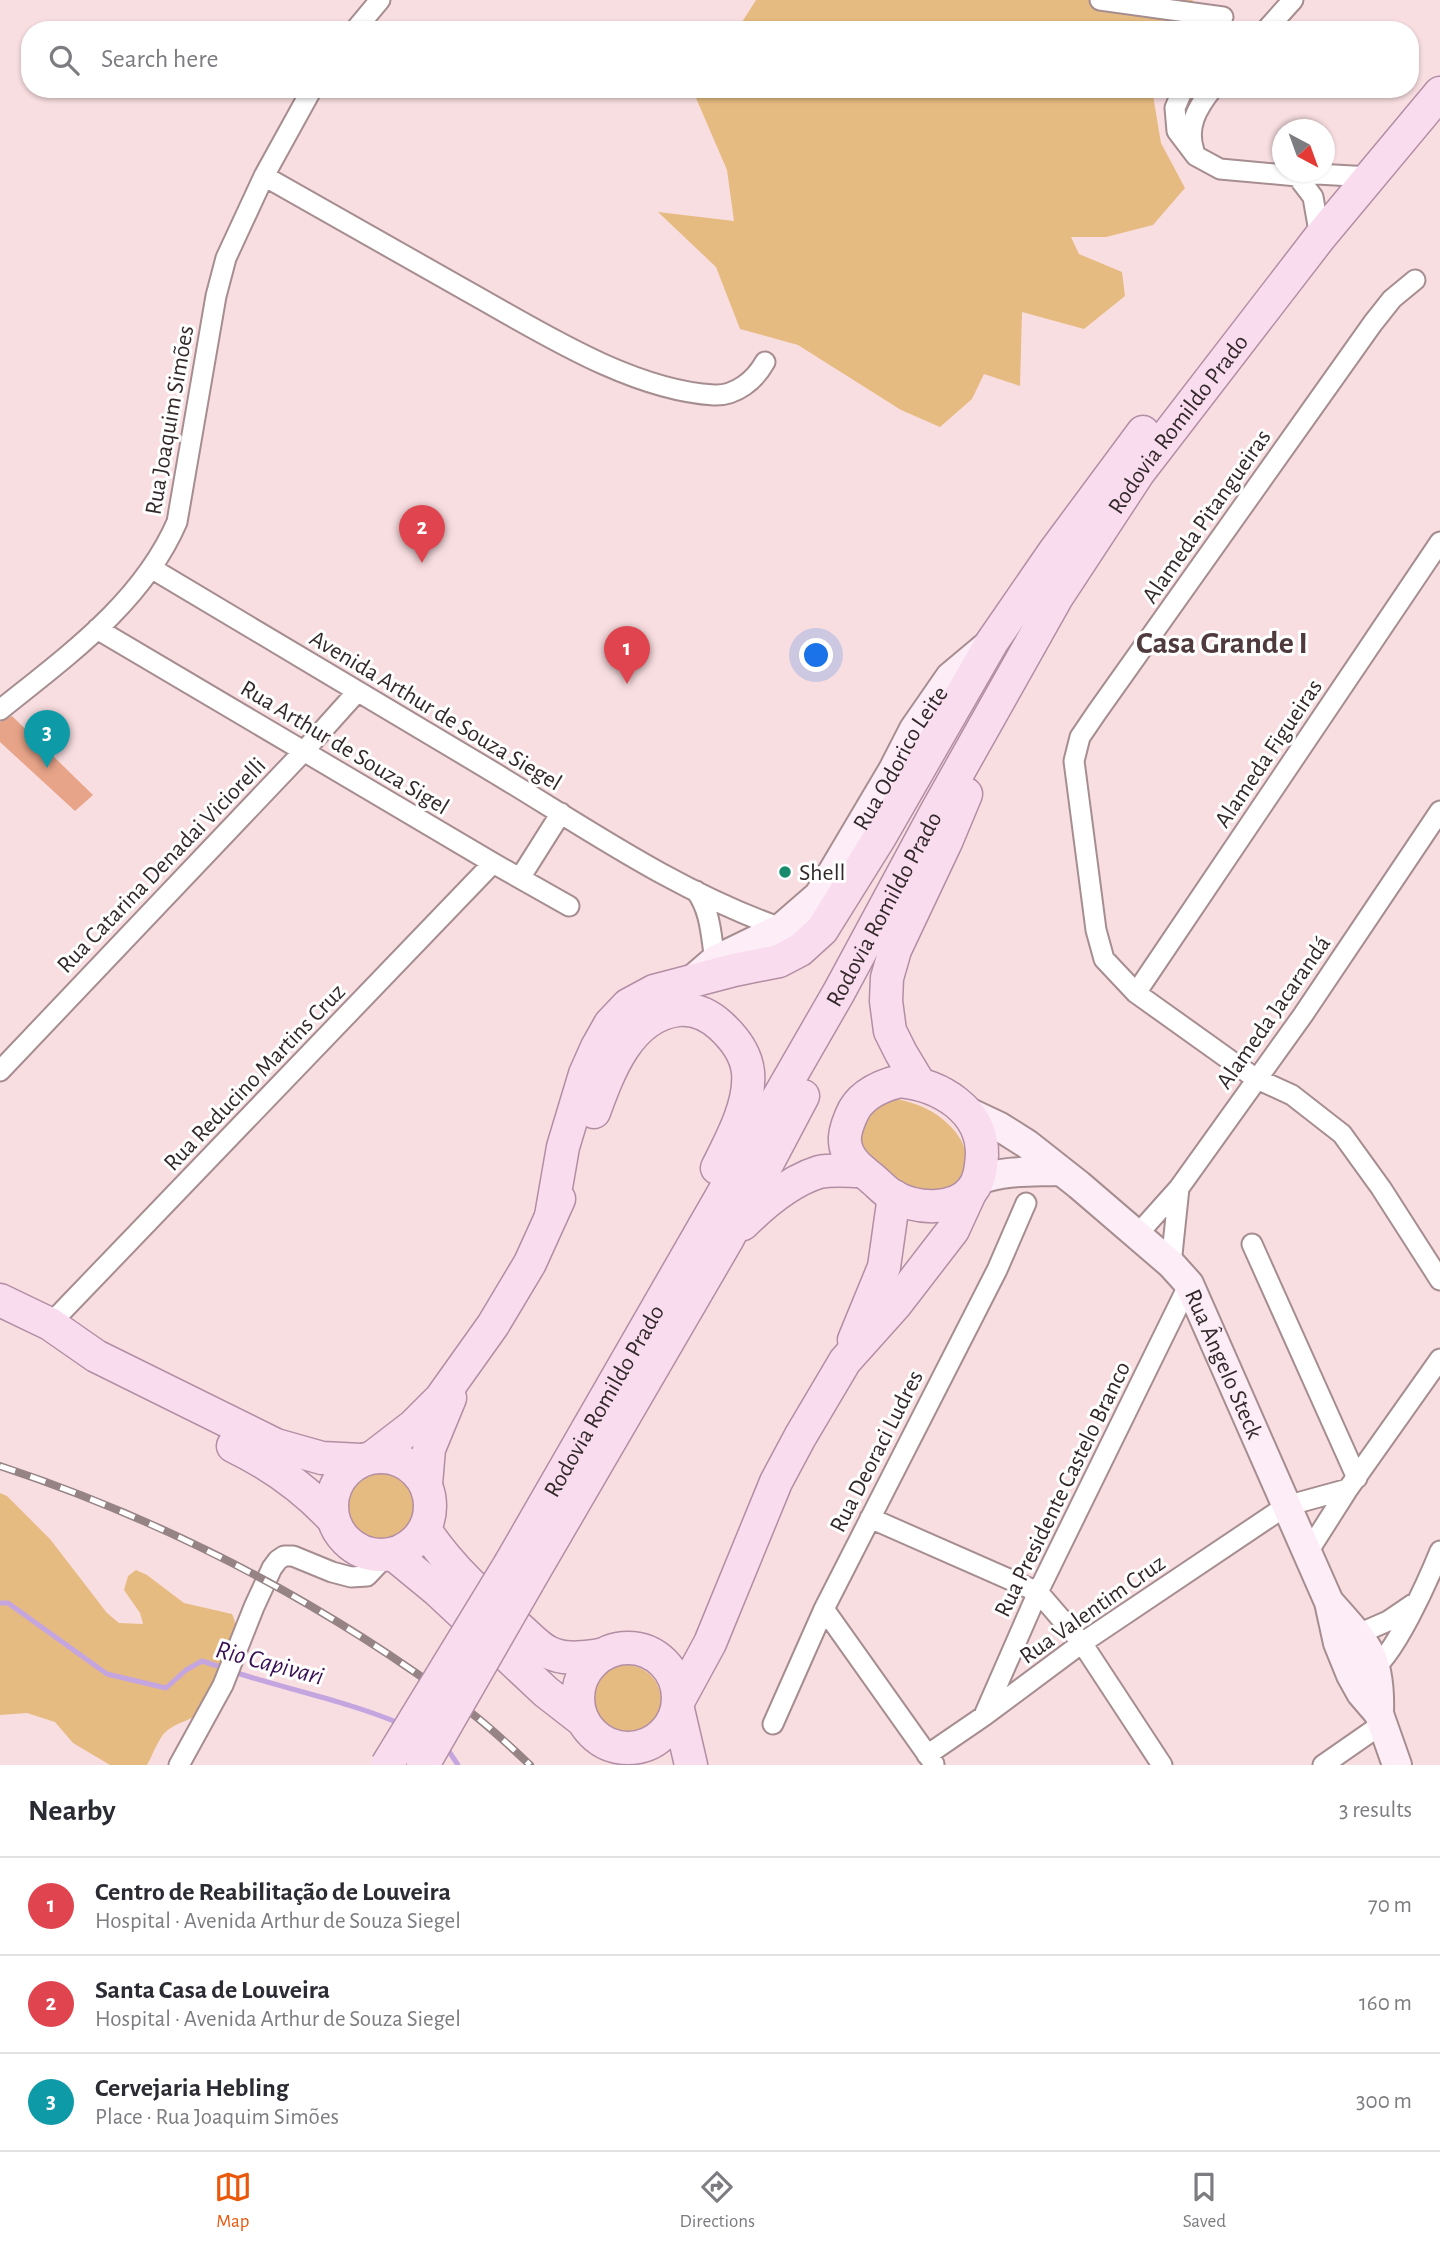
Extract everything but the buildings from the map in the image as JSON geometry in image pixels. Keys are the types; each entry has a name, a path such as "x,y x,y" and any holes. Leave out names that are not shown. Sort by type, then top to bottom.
{"main road":[{"name":"Rodovia Romildo Prado","path":"715,1234 839,992 1057,597 1139,472 1320,237 1440,93"},
{"name":"Rodovia Romildo Prado","path":"423,1765 519,1572 715,1234 973,776 1073,608 1155,480 1282,306 1440,109"},
{"path":"551,1216 563,1147 585,1074 610,1024 628,1005 654,992 779,961 800,950 822,929 880,837 992,642 1054,552 1170,397 1195,369 1241,342"},
{"name":"Rua Odorico Leite","path":"687,983 715,960 781,928 819,895 914,729 950,677 992,642"},
{"path":"919,1083 891,1031 886,1001 887,978 895,950 947,842 973,776"},
{"path":"0,1300 50,1324 96,1356 276,1445 322,1458 368,1458 390,1456 405,1462 417,1471 426,1484 431,1499 430,1515 425,1530 416,1541 390,1555 369,1554 353,1547 340,1535 333,1519 331,1501 336,1484 346,1470 368,1458 430,1411 493,1325 530,1263 584,1142 604,1084 630,1039 646,1022 667,1012 689,1009 713,1018 740,1047 748,1071 740,1116 702,1198 715,1234 760,1208 792,1185 820,1172 863,1171"},
{"path":"919,1083 901,1081 883,1086 867,1095 854,1108 845,1142 851,1159 894,1196 914,1204 939,1206 956,1202 974,1187 1003,1173 1059,1171"},
{"name":"Rua Ângelo Steck","path":"919,1083 940,1091 966,1111 1000,1127 1027,1144 1111,1210 1180,1274 1329,1602 1364,1671 1361,1693 1380,1719 1397,1765"},
{"name":"Rua Ângelo Steck","path":"845,1361 924,1269 953,1230 974,1187 982,1143 976,1125 966,1111"},
{"path":"390,1555 438,1591 546,1692 582,1720 597,1738 627,1757 638,1748 656,1740 670,1727 710,1643 776,1482 845,1361 884,1267 894,1196"},
{"path":"96,1356 139,1397 253,1456 289,1478 313,1497 333,1519"},
{"path":"426,1484 429,1449 461,1371"},
{"path":"425,1530 454,1569 475,1590 547,1652 563,1657 602,1655 625,1647 649,1651 682,1644 721,1617"},
{"name":"Rodovia Romildo Prado","path":"387,1765 519,1572"},
{"path":"649,1651 672,1671 677,1685 691,1765"},
{"path":"582,1720 578,1702 580,1684 588,1667 602,1655"}],"street":[{"path":"362,21 380,0"},
{"path":"1100,0 1220,16"},
{"path":"1274,21 1293,0"},
{"name":"Rua Joaquim Simões","path":"0,710 97,629 129,597 151,569 177,522 216,296 226,257 264,176 307,98"},
{"path":"1179,98 1175,108 1177,131 1196,156 1220,169 1272,174"},
{"path":"1196,156 1191,140 1192,123 1205,98"},
{"path":"1335,175 1370,177"},
{"path":"264,176 542,332 628,375 663,386 717,395 748,383 756,377 765,362"},
{"path":"1302,182 1313,197 1320,237"},
{"name":"Alameda Pitangueiras","path":"1415,280 1392,299 1373,323 1080,737 1074,761 1096,930 1104,959 1136,993 1255,1078 1292,1095 1342,1134 1381,1188 1440,1280"},
{"name":"Alameda Figueiras","path":"1136,993 1440,541"},
{"name":"Avenida Arthur de Souza Siegel","path":"151,569 666,878 781,928"},
{"name":"Rua Arthur de Souza Sigel","path":"97,629 569,906"},
{"name":"Rua Catarina Denadai Viciorelli","path":"0,1071 357,692"},
{"path":"520,878 561,813"},
{"name":"Alameda Jacarandá","path":"1137,1235 1179,1188 1255,1078 1303,1015 1439,815"},
{"name":"Rua Reducino Martins Cruz","path":"50,1324 493,863"},
{"path":"696,891 703,900 708,916 715,960"},
{"path":"1179,1188 1180,1274"},
{"name":"Rua Deoraci Ludres","path":"773,1724 824,1609 997,1270 1026,1202"},
{"path":"1252,1244 1352,1483"},
{"name":"Rua Presidente Castelo Branco","path":"984,1716 1180,1274"},
{"path":"1308,1552 1352,1483 1440,1359"},
{"name":"Rua Valentim Cruz","path":"931,1760 984,1716 1082,1643 1286,1506 1352,1483"},
{"path":"870,1518 1038,1592 1082,1643 1162,1765"},
{"path":"1364,1671 1397,1640 1427,1583 1440,1551"},
{"path":"179,1765 223,1685 272,1568 284,1556 293,1556 351,1577 367,1576 390,1555"},
{"path":"1348,1639 1388,1621 1414,1604"},
{"path":"824,1609 931,1760"},
{"path":"1324,1765 1380,1719"}],"shaded area":[{"path":"756,0 1193,0 1184,21 743,21"},
{"path":"696,98 1154,98 1161,143 1185,188 1153,225 1106,237 1071,237 1079,254 1122,272 1125,296 1084,329 1022,312 1020,386 984,374 972,399 940,427 901,410 798,345 740,329 716,267 658,212 734,221 727,170"},
{"path":"898,1099 934,1113 954,1130 961,1140 965,1150 964,1171 948,1193 901,1191 858,1147 868,1114 879,1105"},
{"path":"381,1468 395,1471 408,1479 416,1492 419,1506 416,1520 408,1533 395,1541 381,1544 367,1541 354,1533 346,1520 343,1506 346,1492 354,1479 367,1471"},
{"path":"0,1493 7,1496 50,1539 107,1613 119,1623 143,1624 140,1613 124,1590 128,1576 136,1570 147,1575 184,1603 232,1614 235,1637 232,1652 213,1693 198,1713 162,1736 147,1765 110,1765 73,1743 55,1722 27,1713 0,1715"},
{"path":"633,1665 646,1671 655,1680 659,1686 659,1714 651,1725 640,1733 619,1735 601,1725 593,1714 591,1693 601,1675 612,1667"}],"waterway":[{"name":"Rio Capivari","path":"0,1603 8,1603 107,1674 166,1688 186,1670 202,1661 224,1668"},
{"name":"Rio Capivari","path":"234,1672 339,1702 401,1724"},
{"name":"Rio Capivari","path":"446,1747 458,1765"}],"railway":[{"path":"0,1466 63,1488 186,1540 303,1602 416,1673 478,1718 530,1765"}],"place":[{"name":"Santa Casa de Louveira","path":"422,563"},
{"name":"Centro de Reabilitação de Louveira","path":"627,684"},
{"name":"Cervejaria Hebling","path":"47,768"},
{"name":"Shell","path":"785,872"}],"district":[{"name":"Casa Grande I","path":"1222,642"}]}
